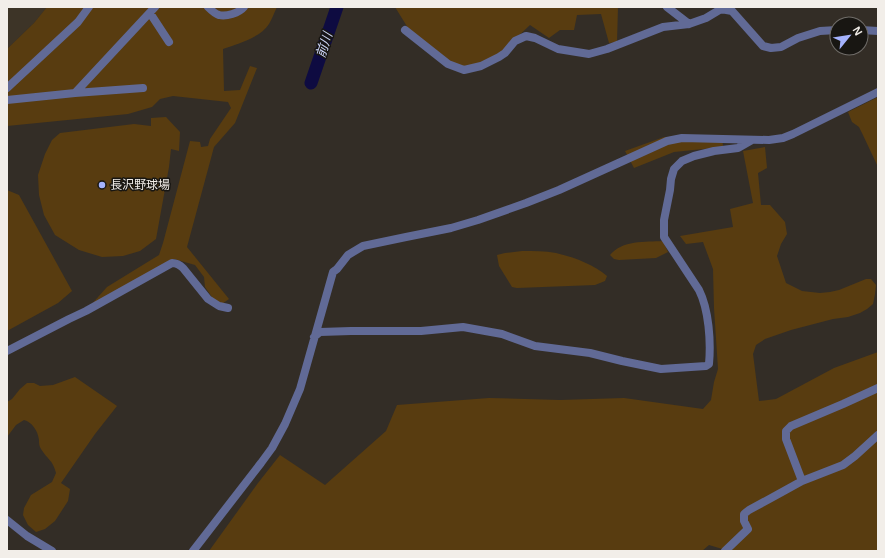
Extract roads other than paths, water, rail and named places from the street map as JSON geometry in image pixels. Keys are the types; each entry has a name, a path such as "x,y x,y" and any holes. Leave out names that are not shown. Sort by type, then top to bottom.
{"street":[{"path":"7,88 78,22 89,7"},
{"path":"208,7 211,11 219,15 236,13 244,7"},
{"path":"667,7 689,24"},
{"path":"405,30 448,64 464,70 481,66 499,57 505,53 515,41 526,36 535,38 558,49 589,54 607,50 663,27 689,24 706,18 721,9 732,11 763,46 771,48 781,47 798,38 820,31 829,30"},
{"path":"75,93 152,10 169,42"},
{"path":"7,100 143,88"},
{"path":"193,551 272,448 285,424 300,389 333,272 348,255 363,246 451,228 526,203 559,190 667,141 682,138 769,140 784,138 878,92"},
{"path":"314,338 320,332 420,331 463,328 502,334 535,346 590,353 661,369 706,366 709,364 710,352 707,316 703,298 664,237 664,220 671,179 674,169 682,161 714,151 738,148 753,140"},
{"path":"7,351 86,311 172,263 179,264 208,299 219,306 228,308"},
{"path":"802,481 786,439 786,431 791,426 878,388"},
{"path":"725,551 748,529 744,521 744,514 749,510 802,481 843,465 878,435"},
{"path":"7,520 27,536 52,551"}],"waterway":[{"name":"前川","path":"311,83 337,7"}],"place":[{"name":"長沢野球場","path":"102,185"}]}
